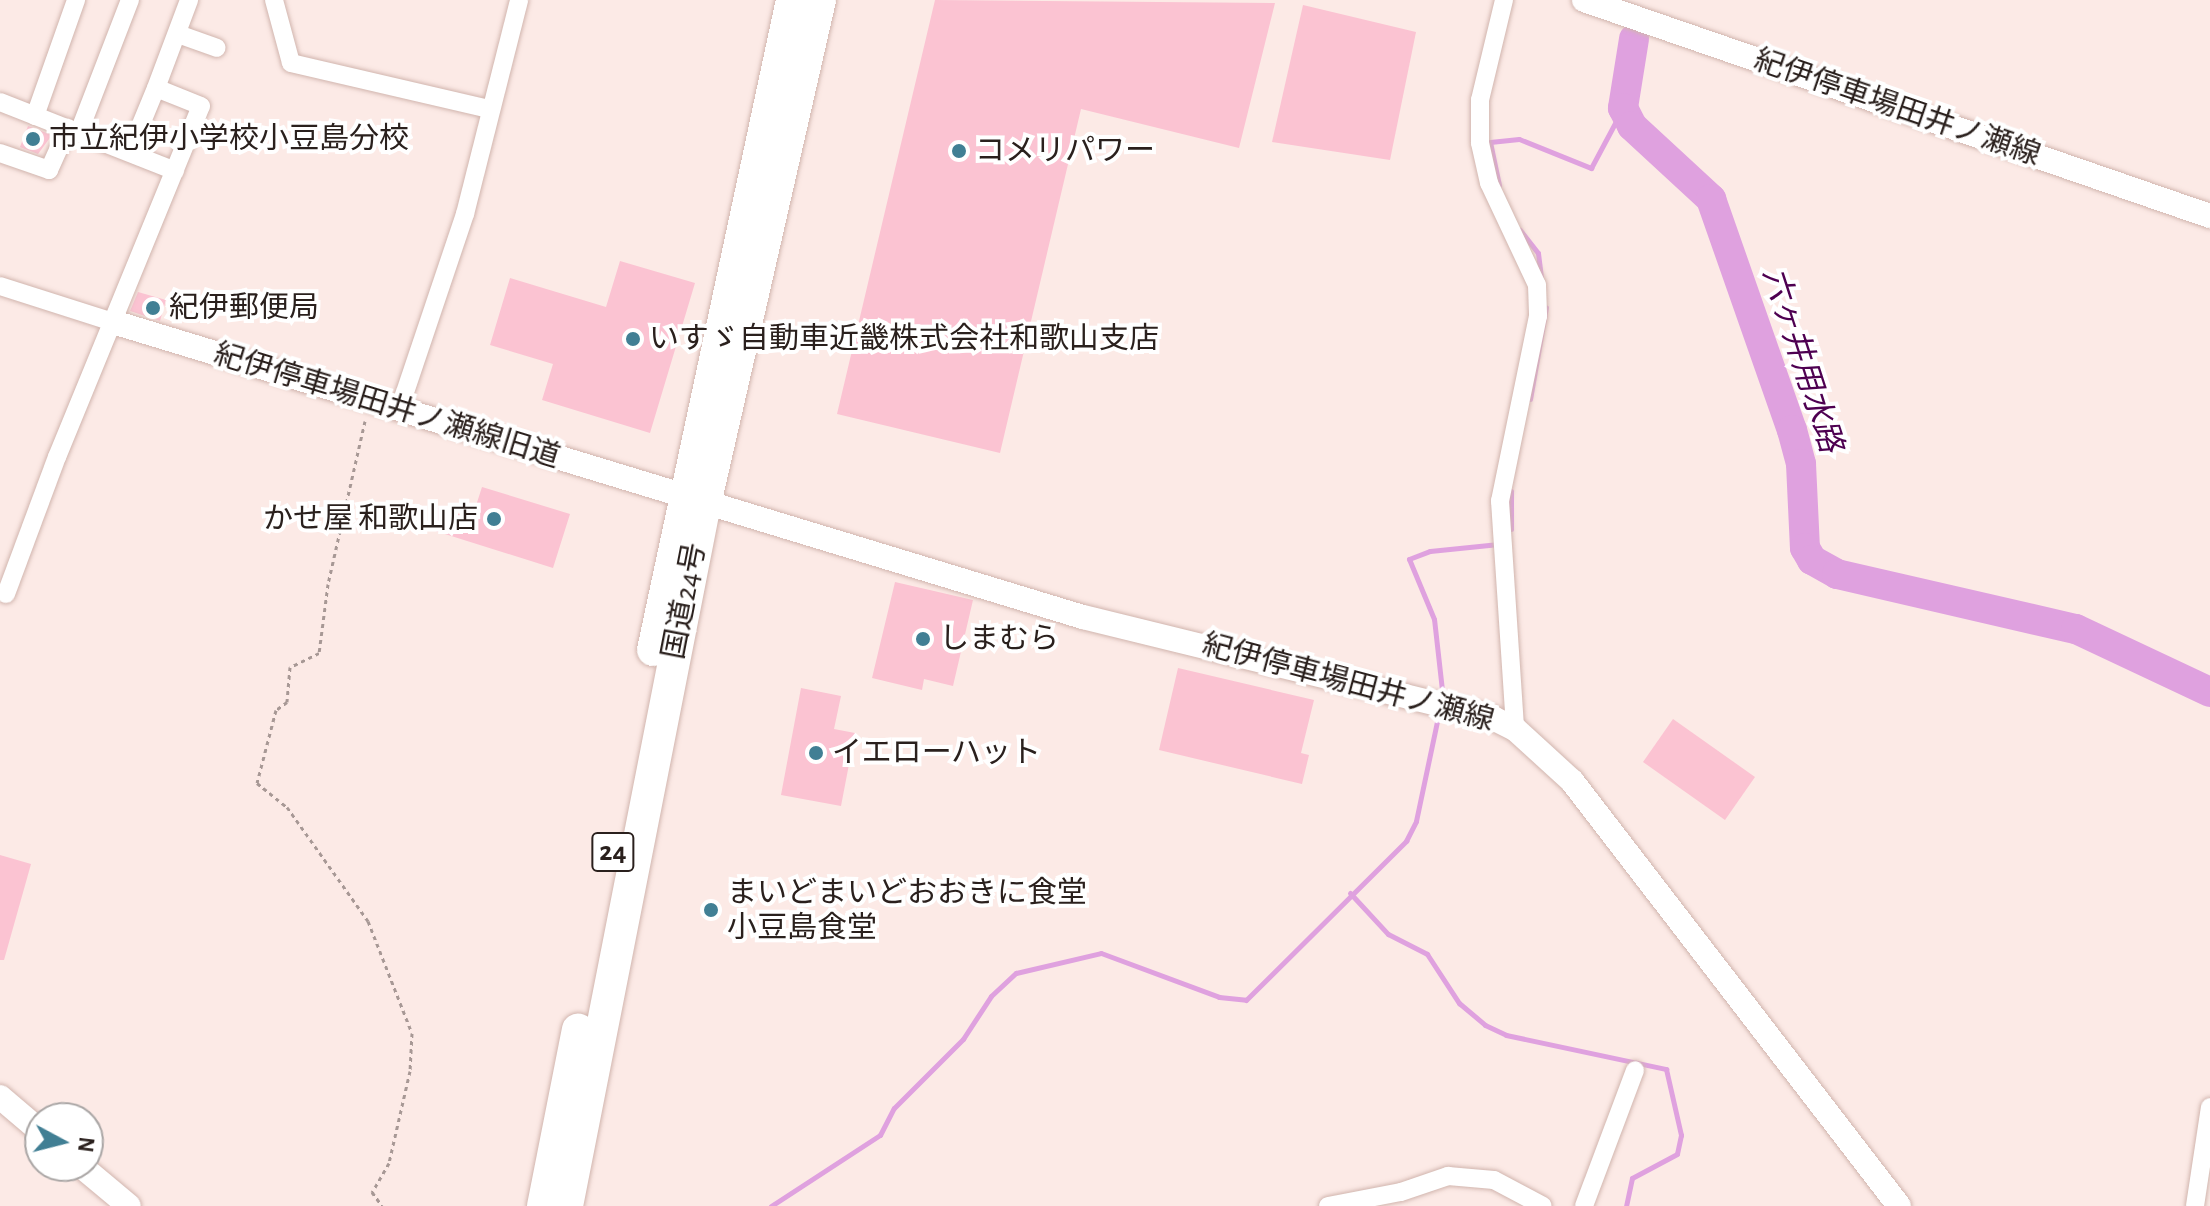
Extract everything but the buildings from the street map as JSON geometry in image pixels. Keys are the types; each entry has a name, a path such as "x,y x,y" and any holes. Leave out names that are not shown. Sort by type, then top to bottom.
{"highway":[{"name":"国道24号","path":"567,1206 694,501 792,0"},
{"name":"国道24号","path":"543,1206 694,501 820,0"}],"main road":[{"name":"紀伊停車場田井ノ瀬線","path":"1584,0 2210,216"},
{"name":"紀伊停車場田井ノ瀬線旧道","path":"113,322 694,501"},
{"name":"紀伊停車場田井ノ瀬線","path":"694,501 1083,617 1469,709 1515,729 1588,801 1899,1206"},
{"path":"0,1097 24,1117"},
{"path":"100,1182 129,1206"}],"street":[{"path":"35,116 76,0"},
{"path":"0,153 49,170 74,130 130,0"},
{"path":"130,151 189,0"},
{"path":"274,0 291,63 488,109"},
{"path":"399,410 465,214 488,109 519,0"},
{"path":"1504,0 1480,100 1480,143 1489,183 1533,273 1538,316 1500,501 1515,729"},
{"path":"178,34 217,48"},
{"path":"6,594 201,106 156,88"},
{"path":"1,104 130,151 175,171"},
{"name":"紀伊停車場田井ノ瀬線旧道","path":"0,286 113,322"},
{"path":"1584,1206 1635,1070"},
{"path":"2195,1206 2210,1107"},
{"path":"1328,1206 1401,1192 1448,1176 1494,1180 1543,1206"}],"path":[{"path":"368,401 328,584 319,653 290,667 287,702 276,710 257,783 287,807 368,921 412,1033 410,1071 389,1163 372,1192 382,1206"}],"waterway":[{"name":"六ヶ井用水路","path":"1634,39 1623,108 1632,126 1711,199 1792,430 1801,464 1805,548 1812,560 1837,574 2076,629 2210,692"},
{"path":"1499,185 1490,142 1519,139 1591,168 1623,108"},
{"path":"1520,230 1538,253 1541,277"},
{"path":"1530,399 1546,307"},
{"path":"1511,491 1511,529"},
{"path":"1442,690 1434,619 1409,559 1430,551 1499,544"},
{"path":"771,1206 880,1135 894,1108 963,1039 991,996 1016,973 1101,953 1219,997 1246,1000 1406,841 1416,821 1437,721"},
{"path":"1350,893 1388,934 1427,954 1459,1003 1485,1025 1506,1035 1666,1069 1681,1135 1677,1154 1632,1178 1626,1206"}],"place":[{"name":"市立紀伊小学校小豆島分校","path":"33,139"},
{"name":"コメリパワー","path":"959,151"},
{"name":"紀伊郵便局","path":"153,308"},
{"name":"いすゞ自動車近畿株式会社和歌山支店","path":"633,339"},
{"name":"かせ屋 和歌山店","path":"494,519"},
{"name":"しまむら","path":"923,639"},
{"name":"イエローハット","path":"816,753"},
{"name":"まいどまいどおおきに食堂 小豆島食堂","path":"711,910"}]}
